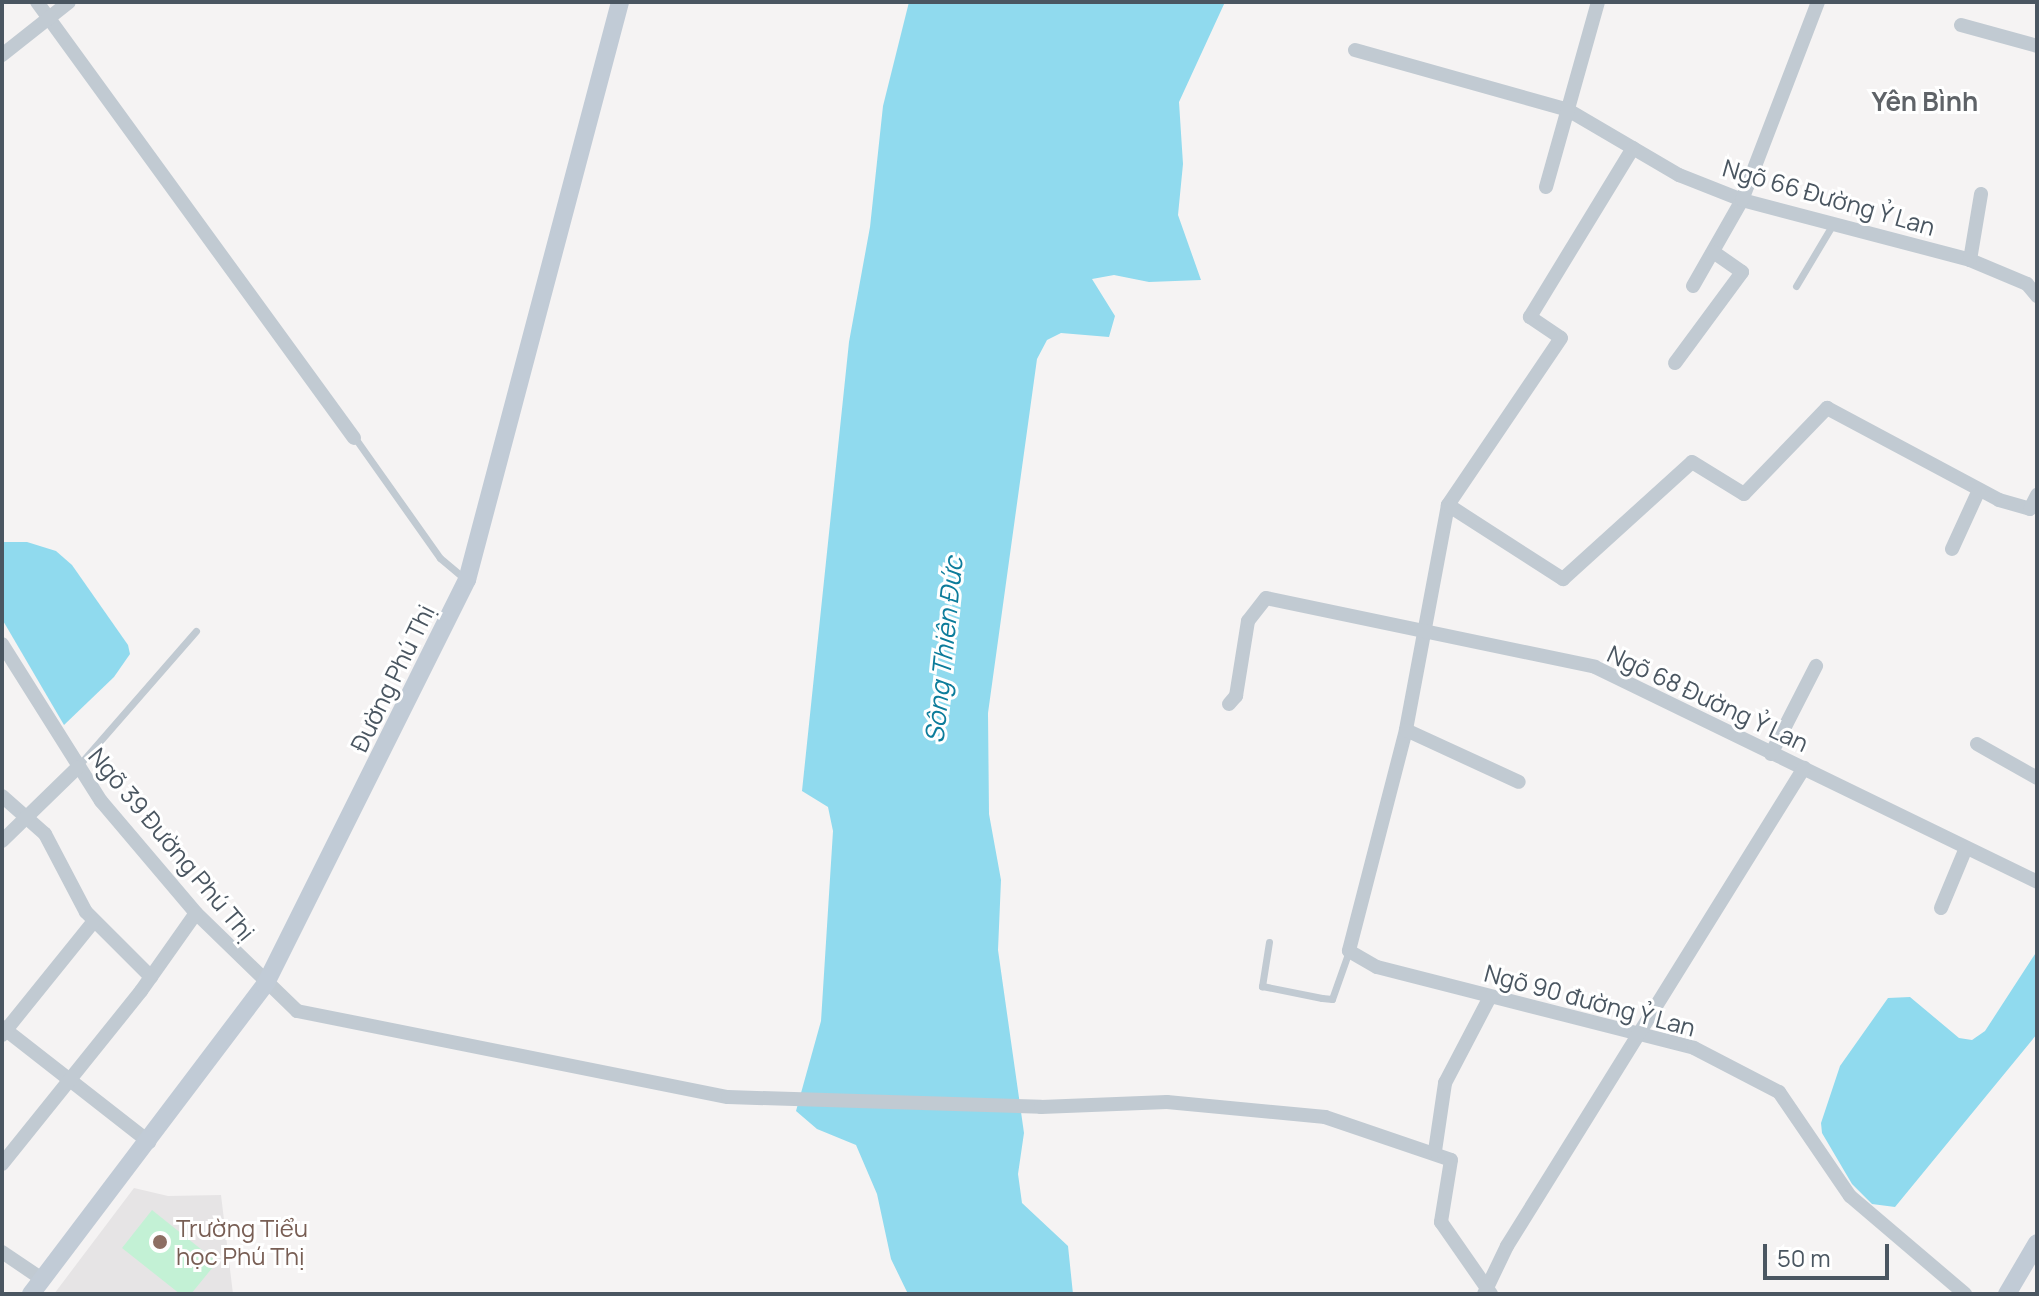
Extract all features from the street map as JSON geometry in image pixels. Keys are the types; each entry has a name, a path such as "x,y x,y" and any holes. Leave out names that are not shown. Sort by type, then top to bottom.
{"street":[{"path":"37,2 354,438"},
{"path":"2,55 69,2"},
{"name":"Đường Phú Thị","path":"37,1286 265,985 467,580 620,2"},
{"path":"1546,187 1598,2"},
{"path":"1693,286 1742,200 1818,2"},
{"path":"1961,25 2037,46"},
{"name":"Ngõ 66 Đường Ỷ Lan","path":"1355,50 1568,110 1679,175 1742,200 1970,260 2027,284 2036,293"},
{"path":"1349,951 1406,730 1427,635 1448,505 1561,338 1530,317 1633,148"},
{"path":"1970,260 1981,194"},
{"path":"1675,363 1742,272 1713,252"},
{"path":"1448,505 1563,579 1692,462 1744,494 1827,408 1979,490 2030,509 2037,495"},
{"path":"1952,549 1979,490"},
{"name":"Ngõ 68 Đường Ỷ Lan","path":"1229,704 1242,672 1248,621 1266,598 1427,635 1595,667 2036,880"},
{"name":"Ngõ 39 Đường Phú Thị","path":"2,644 77,768 196,913 265,985 297,1011 728,1097 1041,1107 1167,1102 1325,1117 1435,1151"},
{"path":"1771,754 1816,666"},
{"path":"1406,730 1519,782"},
{"path":"1977,744 2037,778"},
{"path":"2,841 77,768"},
{"path":"1487,1293 1507,1246 1804,768"},
{"path":"2,796 28,815 58,855 94,921 151,977"},
{"path":"1941,908 1966,848"},
{"path":"2,1164 151,977 196,913"},
{"path":"94,921 3,1031 149,1142"},
{"name":"Ngõ 90 đường Ỷ Lan","path":"1349,951 1377,967 1694,1048 1779,1092 1850,1196 1965,1294"},
{"path":"1487,1293 1441,1222 1451,1160 1435,1151 1445,1083 1490,997"},
{"path":"2007,1294 2037,1243"},
{"path":"2,1252 37,1286"}],"lane":[{"path":"1796,286 1833,224"},
{"path":"354,438 440,558 467,580"},
{"path":"77,768 196,631"},
{"path":"1269,942 1262,986 1322,998 1332,999 1349,951"}],"shaded area":[{"name":"Trường Tiểu học Phú Thị","path":"134,1188 168,1196 221,1195 233,1294 54,1294"}],"green space":[{"path":"152,1210 217,1262 191,1294 180,1294 122,1248"}],"water":[{"name":"Sông Thiên Đức","path":"909,2 1225,2 1179,102 1183,164 1178,215 1201,280 1149,282 1114,275 1092,279 1115,316 1109,337 1061,333 1047,340 1037,359 988,713 989,814 1001,880 998,950 1024,1133 1018,1174 1022,1203 1068,1246 1073,1294 908,1294 891,1259 877,1194 856,1145 817,1129 796,1111 821,1021 833,831 828,807 802,791 849,342 870,227 883,106"},
{"path":"2,542 27,542 56,551 72,565 128,645 130,654 114,677 64,725 2,619"},
{"path":"2037,951 2037,1034 1895,1207 1872,1204 1852,1184 1822,1133 1821,1123 1840,1066 1888,998 1910,997 1959,1038 1972,1040 1985,1031"}],"place":[{"name":"Trường Tiểu học Phú Thị","path":"160,1242"}],"district":[{"name":"Yên Bình","path":"1925,102"}]}
